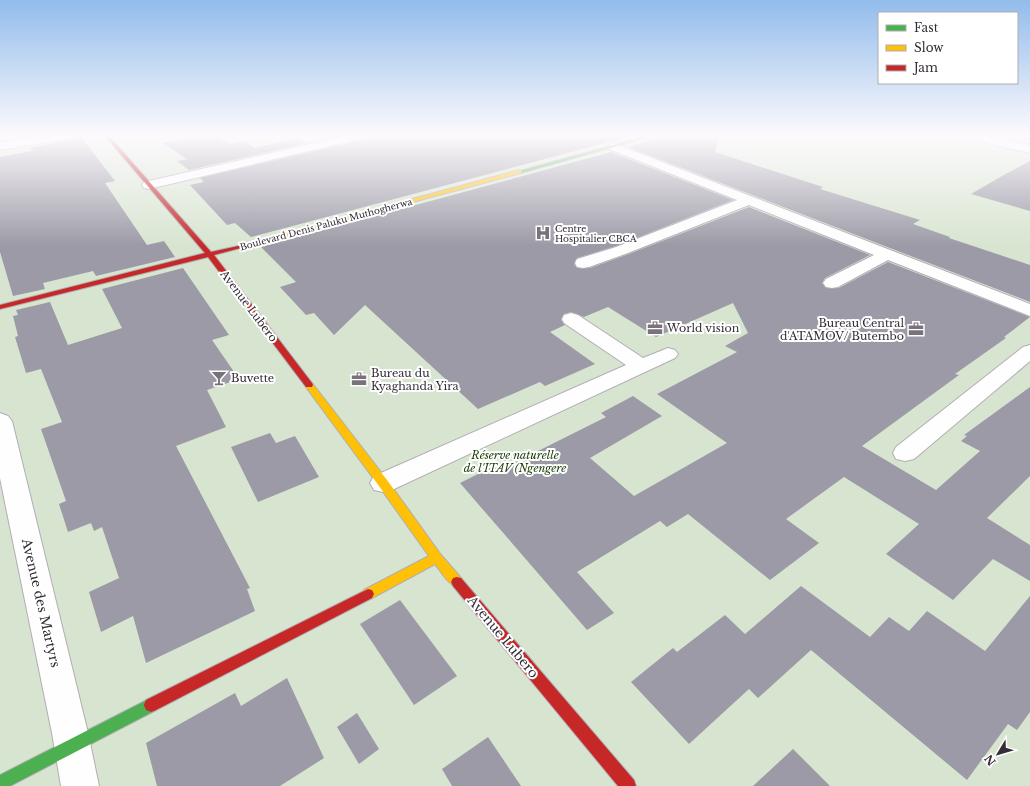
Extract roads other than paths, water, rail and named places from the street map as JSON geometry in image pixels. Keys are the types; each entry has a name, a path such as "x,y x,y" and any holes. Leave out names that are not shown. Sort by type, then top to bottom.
{"street":[{"name":"Avenue Lubero","path":"139,173 210,255 383,482 437,558 628,786"},
{"path":"149,185 202,173"},
{"name":"Boulevard Denis Paluku Muthogherwa","path":"0,307 210,255 501,173"},
{"path":"687,173 750,200 1030,310"},
{"path":"583,263 622,250 750,200"},
{"path":"832,283 888,254"},
{"path":"571,319 641,366"},
{"path":"905,453 1030,350"},
{"path":"383,482 668,354"},
{"name":"Avenue des Martyrs","path":"0,421 80,786"},
{"path":"0,783 437,558"}],"place":[{"name":"Centre Hospitalier CBCA","path":"543,233"},
{"name":"World vision","path":"655,328"},
{"name":"Bureau Central d'ATAMOV/ Butembo","path":"916,329"},
{"name":"Buvette","path":"219,378"},
{"name":"Bureau du Kyaghanda Yira","path":"359,379"}],"park label":[{"name":"Réserve naturelle de l'ITAV (Ngengere","path":"515,461"}]}
